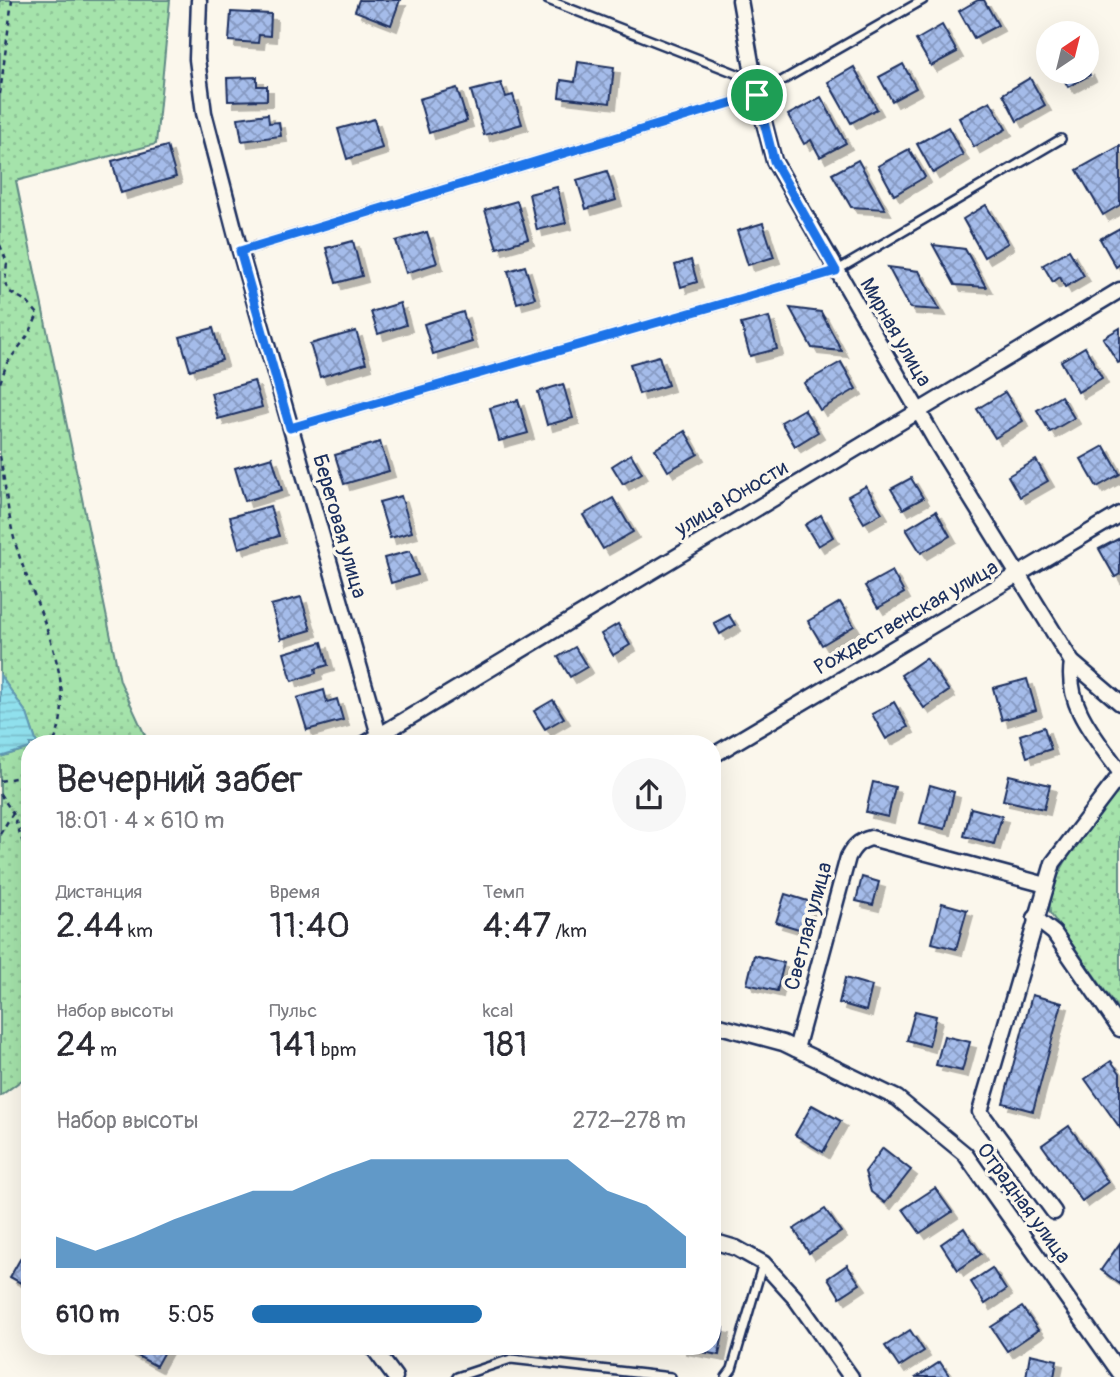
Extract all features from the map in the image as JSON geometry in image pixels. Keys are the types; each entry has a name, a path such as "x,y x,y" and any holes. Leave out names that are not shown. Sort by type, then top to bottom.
{"street":[{"name":"Береговая улица","path":"200,0 197,59 204,113 240,251 379,735"},
{"name":"Мирная улица","path":"740,0 756,88 774,161 917,410 1072,662 1120,704"},
{"name":"улица Юности","path":"379,735 1120,289"},
{"name":"Рождественская улица","path":"721,750 1120,514"},
{"name":"Мирная улица","path":"1072,662 1070,677 1080,717 1120,774"},
{"path":"1054,1212 980,1112 1053,863 1120,774"},
{"name":"Светлая улица","path":"796,1049 848,857 860,841 871,838 1046,885"},
{"path":"1035,918 1054,933 1120,1028"},
{"name":"Отрадная улица","path":"721,1026 783,1043 897,1098 965,1154 1120,1373"},
{"path":"721,1244 736,1248 763,1263 795,1298 851,1377"},
{"path":"379,1355 395,1377"}],"lane":[{"path":"548,0 756,88"},
{"path":"240,251 756,88 922,0"},
{"path":"290,428 836,271 1062,139"},
{"path":"726,1377 732,1369 763,1263"},
{"path":"457,1377 511,1359 671,1377"}],"path":[{"path":"0,94 12,0"},
{"path":"0,245 7,262 5,283 10,292 26,301 38,314 29,334 7,363 0,383"},
{"path":"0,456 17,549 43,619 62,686 60,729 57,735"},
{"path":"0,781 21,777"},
{"path":"0,794 13,813 21,837"},
{"path":"0,834 13,813"}],"green space":[{"path":"0,0 170,0 156,144 16,181 120,681 145,735 34,735 27,714 0,675"},
{"path":"21,751 21,1081 0,1096 0,757"},
{"path":"1117,791 1120,791 1120,1012 1050,913 1055,882 1063,865"}],"water":[{"path":"0,675 27,714 34,735 21,735 21,751 0,757"}],"building":[{"path":"359,0 400,0 391,25 355,11"},
{"path":"978,0 984,0 998,25 974,38 959,11"},
{"path":"231,12 271,14 270,36 259,35 258,43 229,41"},
{"path":"942,25 957,52 931,66 916,40"},
{"path":"578,62 614,67 610,103 559,97 561,80 575,82"},
{"path":"903,64 916,88 892,101 879,77"},
{"path":"854,67 877,109 851,123 828,82"},
{"path":"257,77 257,86 267,86 267,100 228,101 227,78"},
{"path":"1030,78 1045,105 1017,121 1003,94"},
{"path":"501,83 506,97 513,95 522,124 484,135 471,91"},
{"path":"457,88 467,121 429,133 419,99"},
{"path":"821,97 846,143 820,157 811,140 804,144 788,115"},
{"path":"990,101 1006,129 974,147 959,118"},
{"path":"268,114 269,123 279,122 281,136 242,141 238,118"},
{"path":"374,119 382,148 347,159 338,129"},
{"path":"948,127 963,155 933,173 917,144"},
{"path":"167,146 176,177 121,193 112,161"},
{"path":"1120,146 1120,205 1103,215 1077,170"},
{"path":"909,149 925,177 894,195 878,166"},
{"path":"858,160 885,209 851,207 832,174"},
{"path":"607,171 616,200 586,209 577,180"},
{"path":"557,187 566,223 537,230 529,194"},
{"path":"517,201 528,239 497,248 485,210"},
{"path":"986,205 1008,243 984,257 963,219"},
{"path":"763,223 774,257 748,265 737,231"},
{"path":"1120,228 1120,264 1116,267 1100,239"},
{"path":"427,232 437,263 406,273 396,241"},
{"path":"353,241 362,276 336,283 326,248"},
{"path":"933,245 965,249 986,287 955,285"},
{"path":"1069,250 1084,276 1065,287 1060,277 1053,282 1043,265"},
{"path":"691,260 697,282 681,287 675,265"},
{"path":"525,266 535,298 517,303 508,271"},
{"path":"888,267 919,271 940,310 910,308"},
{"path":"400,303 406,325 378,334 371,312"},
{"path":"790,308 821,312 842,351 812,348"},
{"path":"463,312 472,342 433,354 424,324"},
{"path":"769,317 777,349 750,356 741,324"},
{"path":"213,328 222,360 190,370 180,337"},
{"path":"1120,328 1120,362 1118,363 1103,338"},
{"path":"356,331 366,363 320,377 310,344"},
{"path":"1085,347 1102,378 1078,392 1061,361"},
{"path":"659,356 668,385 639,394 630,364"},
{"path":"841,362 856,389 820,410 804,383"},
{"path":"254,381 262,407 218,419 211,393"},
{"path":"563,384 573,418 547,425 538,392"},
{"path":"1005,392 1023,421 995,438 977,409"},
{"path":"1061,396 1074,418 1050,432 1037,410"},
{"path":"518,400 528,433 499,441 490,408"},
{"path":"804,409 818,432 795,446 781,422"},
{"path":"685,431 698,454 668,471 655,449"},
{"path":"380,442 389,471 344,484 335,455"},
{"path":"1104,446 1120,474 1097,487 1081,459"},
{"path":"631,454 642,473 623,484 612,466"},
{"path":"272,457 282,490 245,501 235,468"},
{"path":"1036,460 1048,481 1020,497 1008,476"},
{"path":"911,478 923,498 903,509 891,489"},
{"path":"866,486 882,513 864,523 848,496"},
{"path":"401,496 412,532 390,538 379,502"},
{"path":"613,498 633,532 603,549 583,515"},
{"path":"270,506 279,536 239,548 230,517"},
{"path":"936,511 950,536 921,553 906,529"},
{"path":"821,515 833,537 818,546 805,525"},
{"path":"1120,538 1120,574 1115,577 1099,549"},
{"path":"410,551 418,575 391,583 384,558"},
{"path":"892,571 904,593 878,608 865,586"},
{"path":"301,597 311,630 281,639 271,605"},
{"path":"840,602 854,626 822,645 808,621"},
{"path":"729,615 735,625 720,634 714,623"},
{"path":"618,624 630,645 613,655 601,634"},
{"path":"322,642 328,665 315,669 316,673 292,681 284,653"},
{"path":"575,647 587,667 570,677 558,657"},
{"path":"926,658 949,691 924,708 901,675"},
{"path":"1027,679 1036,710 1002,720 993,688"},
{"path":"324,690 327,702 337,699 343,720 307,730 297,698"},
{"path":"553,700 564,718 545,729 534,711"},
{"path":"894,702 908,727 886,739 872,714"},
{"path":"1044,727 1051,749 1027,757 1020,735"},
{"path":"1009,775 1050,785 1044,809 1003,800"},
{"path":"873,782 895,787 888,817 866,812"},
{"path":"930,785 954,792 945,829 920,823"},
{"path":"971,808 1002,816 994,844 964,836"},
{"path":"862,877 879,882 873,905 856,901"},
{"path":"785,894 811,902 802,930 776,922"},
{"path":"942,903 967,910 956,949 932,943"},
{"path":"754,955 784,963 777,991 747,984"},
{"path":"845,978 872,986 866,1011 839,1003"},
{"path":"1032,995 1062,1003 1033,1111 1003,1103"},
{"path":"915,1011 936,1016 929,1046 907,1040"},
{"path":"944,1036 970,1042 962,1071 936,1065"},
{"path":"1111,1061 1120,1073 1120,1128 1085,1079"},
{"path":"812,1105 841,1121 823,1152 795,1135"},
{"path":"1069,1126 1108,1182 1082,1201 1042,1145"},
{"path":"883,1148 911,1170 885,1203 871,1192 865,1172"},
{"path":"935,1188 952,1212 920,1233 903,1209"},
{"path":"825,1209 841,1232 809,1253 794,1229"},
{"path":"964,1228 981,1254 958,1270 941,1244"},
{"path":"1120,1243 1120,1284 1101,1270"},
{"path":"21,1258 21,1283 10,1277"},
{"path":"847,1265 860,1284 840,1297 828,1278"},
{"path":"992,1268 1006,1290 985,1304 971,1282"},
{"path":"1022,1307 1038,1330 1007,1351 991,1327"},
{"path":"910,1330 924,1351 899,1367 885,1346"},
{"path":"1030,1354 1057,1360 1054,1377 1026,1377"},
{"path":"136,1355 162,1355 156,1366"},
{"path":"940,1362 950,1377 917,1377"}],"route":[{"path":"757,95 774,161 836,271 290,428 240,251 757,95"}]}
